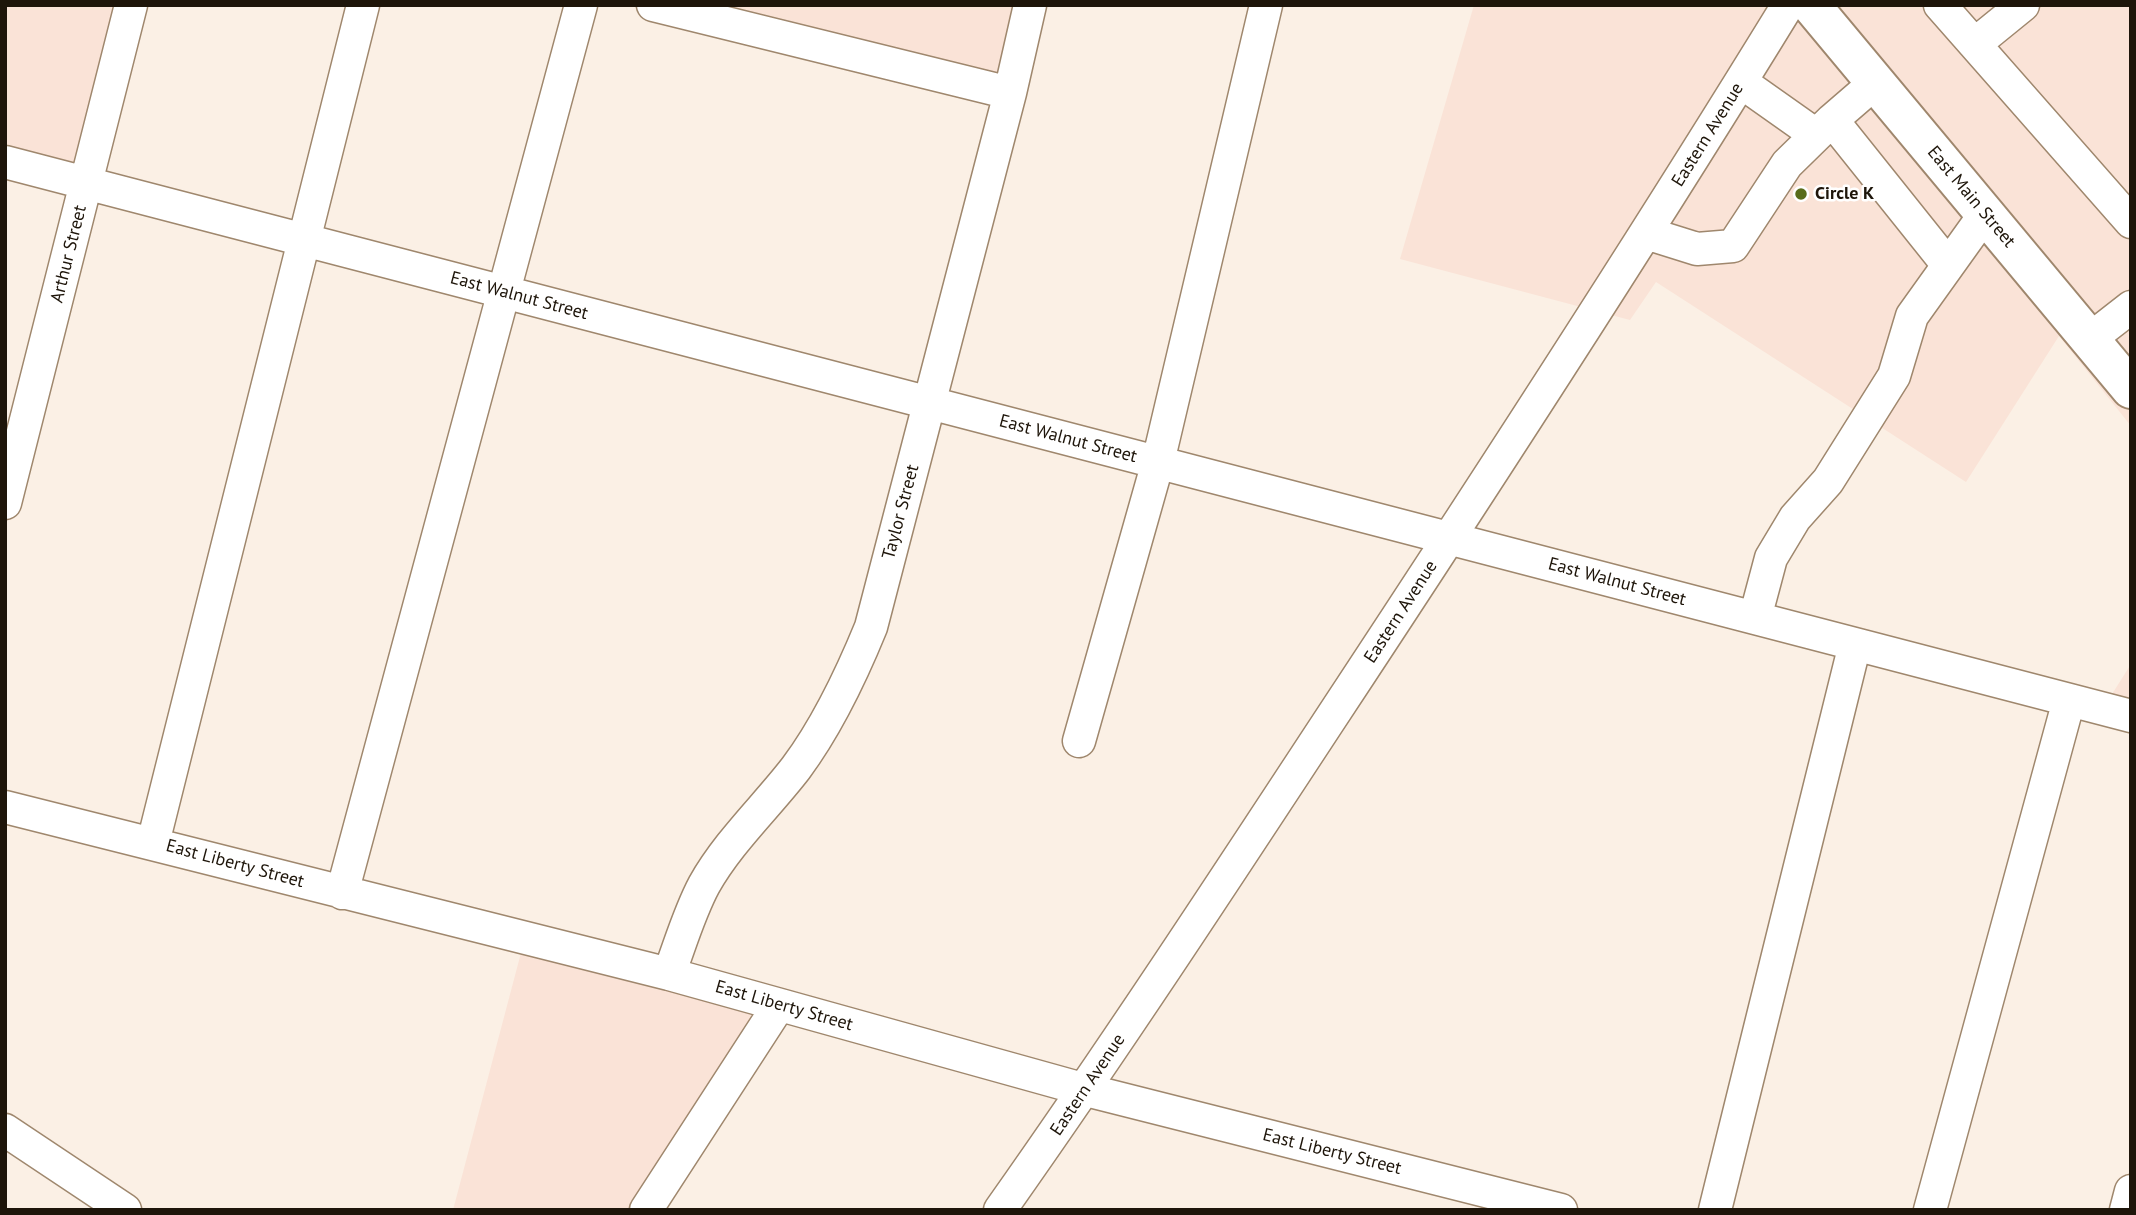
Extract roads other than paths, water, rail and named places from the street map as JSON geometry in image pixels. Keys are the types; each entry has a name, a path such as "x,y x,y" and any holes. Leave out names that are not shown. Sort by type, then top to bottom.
{"main road":[{"name":"East Main Street","path":"1811,5 2131,389"}],"street":[{"name":"Arthur Street","path":"5,503 131,5"},
{"path":"153,843 363,5"},
{"path":"342,893 581,5"},
{"path":"653,5 1010,93"},
{"name":"Taylor Street","path":"670,974 704,886 723,856 798,765 851,675 871,627 1010,93 1030,5"},
{"path":"1079,741 1158,462 1266,5"},
{"name":"Eastern Avenue","path":"1000,1210 1086,1090 1450,538 1646,233 1788,5"},
{"path":"1940,5 2131,222"},
{"path":"1975,44 2023,5"},
{"path":"1741,82 1824,127 1948,265"},
{"path":"1646,233 1697,249 1732,246 1787,164 1824,127 1876,82"},
{"name":"East Walnut Street","path":"5,162 2131,716"},
{"path":"1755,618 1771,558 1795,518 1828,481 1894,376 1912,316 1985,214"},
{"path":"2090,339 2131,307"},
{"path":"1715,1210 1855,644"},
{"path":"1930,1210 2069,700"},
{"name":"East Liberty Street","path":"5,807 670,974 1086,1090 1561,1210"},
{"path":"646,1210 779,1005"},
{"path":"5,1130 125,1210"},
{"path":"2126,1210 2131,1191"}],"place":[{"name":"Circle K","path":"1801,194"}]}
